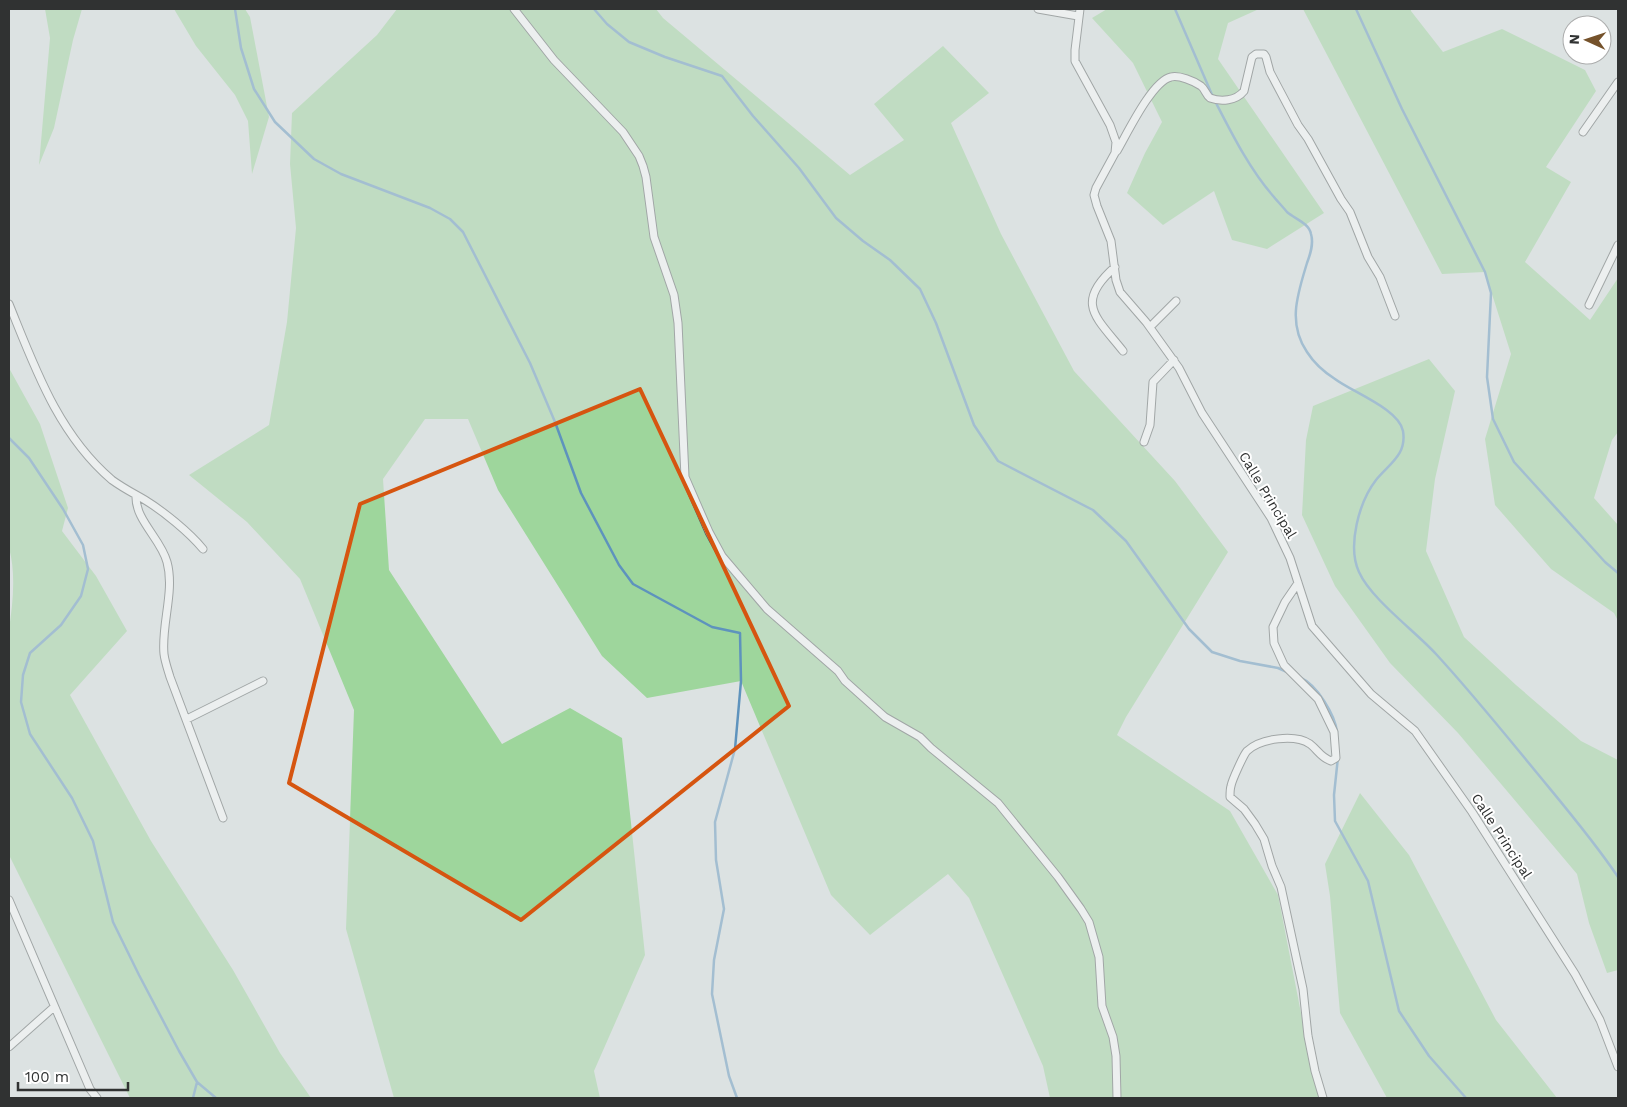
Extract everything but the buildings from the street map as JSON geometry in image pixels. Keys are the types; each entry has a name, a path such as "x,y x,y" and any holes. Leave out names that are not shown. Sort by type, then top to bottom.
{"street":[{"path":"514,9 554,60 623,132 639,156 643,166 654,237 674,296 678,323 685,477 709,532 722,556 767,609 838,671 845,681 885,717 920,737 998,804 1058,877 1089,922 1100,957 1100,996 1113,1037 1116,1056 1117,1098"},
{"path":"1038,9 1079,12 1075,61 1115,135 1115,154"},
{"name":"Calle Principal","path":"1395,316 1380,277 1368,257 1350,212 1341,200 1294,117 1270,72 1264,54 1256,54 1252,57 1244,91 1234,98 1223,100 1210,98 1201,86 1180,77 1173,76 1163,81 1146,100 1096,188 1094,195 1111,241 1120,292 1150,327 1174,360 1198,407 1271,518 1290,558 1312,626 1371,694 1415,731 1472,812 1575,974 1600,1020 1618,1067"},
{"path":"1584,132 1618,82"},
{"path":"1589,305 1618,245"},
{"path":"1115,267 1094,290 1092,306 1096,317 1123,351"},
{"path":"1150,327 1176,301"},
{"path":"9,304 47,395 65,426 85,452 110,478 125,490 145,500 190,534 203,549"},
{"path":"1144,442 1150,425 1153,382 1174,360"},
{"path":"136,496 142,518 164,554 167,564 168,606 164,654 170,677 223,818"},
{"path":"1298,584 1285,602 1273,628 1274,643 1284,665 1318,699 1334,732 1336,758 1331,761 1317,752 1311,744 1297,739 1276,738 1262,743 1247,751 1231,785 1230,798 1244,809 1264,839 1281,887 1303,989 1308,1036 1323,1098"},
{"path":"187,719 263,682"},
{"path":"9,901 90,1088 97,1098"},
{"path":"9,1047 54,1007"}],"highlighted area":[{"path":"640,389 789,706 521,920 289,783 360,504"}],"green space":[{"path":"45,9 82,9 73,40 54,128 39,165 50,38"},
{"path":"174,9 245,9 250,17 269,117 252,174 248,121 235,95 196,46"},
{"path":"397,9 656,9 663,18 850,175 904,140 874,104 943,46 989,93 951,123 1001,234 1074,371 1175,481 1228,552 1126,717 1117,735 1230,811 1278,895 1315,1085 1322,1098 1050,1098 1043,1066 969,898 948,874 870,935 831,895 741,681 647,698 602,656 498,490 468,419 425,419 383,479 389,570 502,744 570,708 622,738 645,955 594,1071 600,1098 394,1098 346,929 354,710 300,579 247,522 189,475 269,425 287,322 296,228 290,164 292,113 377,35"},
{"path":"1107,9 1259,9 1228,23 1218,59 1324,213 1267,249 1232,240 1214,191 1163,225 1127,193 1145,153 1162,122 1133,63 1092,18"},
{"path":"1303,9 1411,9 1443,52 1502,29 1562,59 1562,65 1575,65 1585,70 1596,91 1546,167 1571,182 1525,262 1590,320 1618,278 1618,432 1612,440 1594,498 1618,525 1618,621 1614,613 1551,569 1495,505 1485,439 1511,354 1485,272 1442,274"},
{"path":"1429,359 1455,391 1435,479 1426,551 1464,637 1581,741 1618,760 1618,970 1607,973 1589,923 1577,874 1458,733 1390,663 1335,586 1302,515 1306,440 1313,406"},
{"path":"9,368 40,424 68,508 62,531 96,576 127,631 70,695 151,841 233,970 280,1053 311,1098 130,1098 9,855 9,629 13,599 13,578 9,548"},
{"path":"1360,793 1409,855 1496,1020 1557,1098 1387,1098 1340,1013 1330,896 1325,864"}],"waterway":[{"path":"235,9 241,48 254,89 275,122 314,159 341,174 430,208 450,219 463,232 530,363 555,422 581,493 619,565 633,584 712,627 740,633 741,681 735,749 715,822 716,860 724,909 714,960 712,994 729,1076 737,1098"},
{"path":"594,9 607,24 629,42 665,57 722,76 753,116 799,168 836,218 863,241 890,260 920,289 936,323 974,425 998,461 1093,510 1126,541 1189,629 1212,652 1240,661 1278,668 1287,672"},
{"path":"1175,9 1213,97"},
{"path":"1356,9 1402,109 1485,272 1491,293 1487,377 1493,419 1514,462 1605,562 1618,573"},
{"path":"1215,101 1242,151 1265,186 1287,212 1305,224 1310,230 1312,245 1296,308 1297,330 1307,352 1316,364 1327,373 1393,415 1400,423 1403,431 1404,439 1400,453 1376,480 1364,500 1360,512 1354,550 1359,572 1383,604 1436,654 1475,698 1579,824 1618,877"},
{"path":"9,438 29,458 63,509 83,545 88,569 81,596 61,625 30,653 23,675 21,702 30,734 72,798 93,841 113,922 139,975 197,1082 216,1098"},
{"path":"1301,678 1313,687 1324,701 1333,717 1337,732"},
{"path":"1338,757 1334,795 1335,821 1368,881 1399,1011 1429,1056 1466,1098"},
{"path":"193,1098 197,1082"}]}
